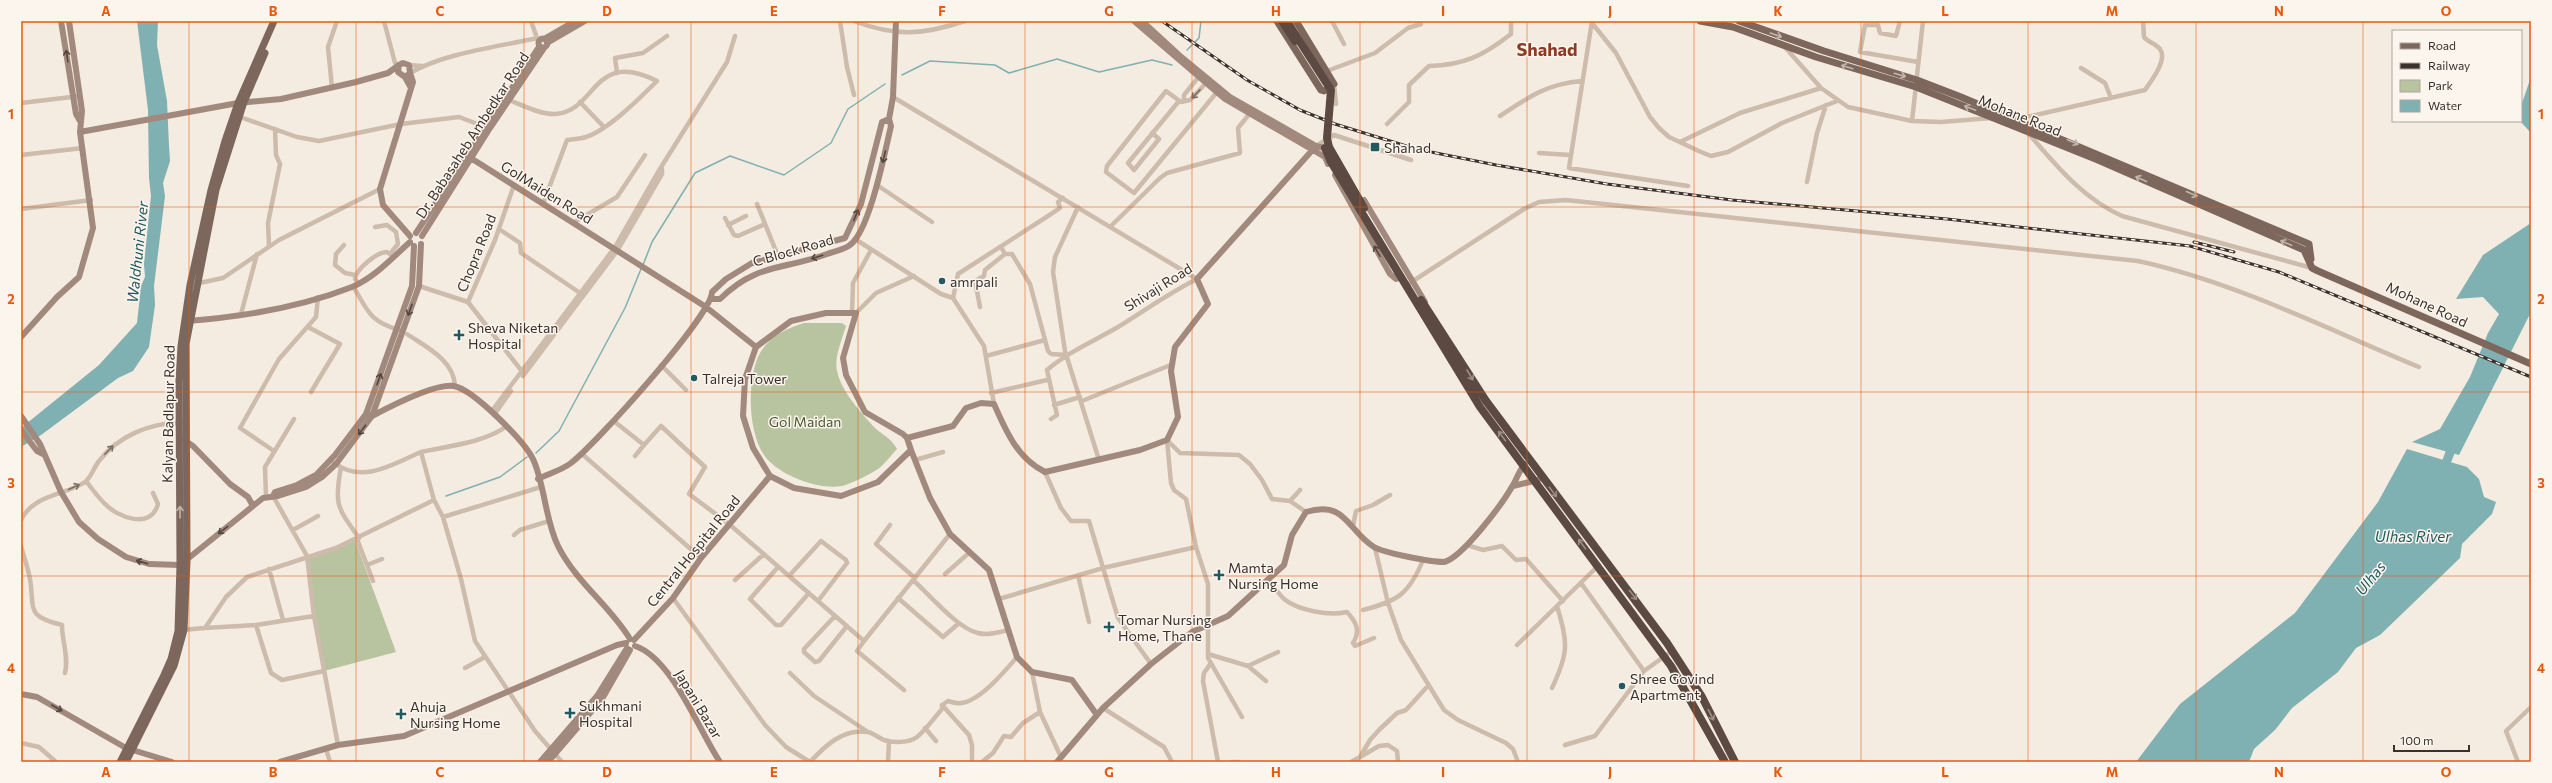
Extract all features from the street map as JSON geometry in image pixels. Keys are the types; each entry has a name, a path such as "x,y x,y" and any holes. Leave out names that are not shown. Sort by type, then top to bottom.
{"highway":[{"path":"1282,21 1328,95 1322,134 1324,145 1331,162 1393,260 1411,283 1454,357"},
{"path":"1287,21 1331,90 1327,138 1329,147 1393,260 1401,277 1527,463 1602,563 1664,657 1725,762"},
{"path":"1602,563 1646,612 1702,697 1735,762"},
{"path":"1638,618 1646,612"}],"main road":[{"name":"Kalyan Badlapur Road","path":"120,762 129,749 164,675 181,630 184,440 181,346 211,190 236,116 274,21"},
{"name":"Kalyan Badlapur Road","path":"241,103 279,21"},
{"path":"1277,21 1321,90 1324,91 1334,84 1296,21"},
{"name":"Mohane Road","path":"1700,21 1734,24 1784,46 1822,59 1917,83 2012,126 2098,160 2304,250"},
{"name":"Mohane Road","path":"1739,21 2015,118 2309,244"},
{"path":"1822,59 1824,51"},
{"path":"2309,244 2304,250 2312,268"},
{"path":"2309,244 2312,268"},
{"name":"Mohane Road","path":"2312,268 2531,364"},
{"name":"Kalyan Badlapur Road","path":"126,762 129,749"}],"street":[{"path":"21,337 57,297 79,277 93,228 91,200 80,132 82,111 77,97 68,40 62,21"},
{"path":"68,40 69,21"},
{"path":"332,88 328,47 337,21"},
{"path":"384,21 395,63 422,66"},
{"path":"388,72 405,75 422,66 542,43 531,21"},
{"name":"Dr. Babasaheb Ambedkar Road","path":"563,31 575,21"},
{"name":"Dr. Babasaheb Ambedkar Road","path":"416,240 542,43 585,21"},
{"path":"840,21 847,67 854,95"},
{"path":"854,21 874,28 920,34 965,21"},
{"name":"C Block Road","path":"712,299 720,299 736,284 756,273 776,266 817,258 849,246 855,239 875,195 891,126 889,119 893,97 896,21"},
{"path":"1134,21 1200,76 1251,112"},
{"path":"1142,21 1174,54"},
{"path":"1332,21 1344,44"},
{"path":"1387,124 1410,102 1409,85 1429,66 1453,65 1487,52 1511,34 1511,21"},
{"path":"1900,21 1896,36 1880,33 1878,25 1864,25 1860,52 1918,62"},
{"path":"1912,120 1923,21"},
{"path":"2012,126 2015,118 2145,90 2160,64 2160,50 2144,37 2143,21"},
{"path":"1592,22 1569,168 1688,186"},
{"path":"1592,22 1620,59 1650,117 1669,137 1701,152 1719,155 1782,123 1837,101"},
{"path":"1327,71 1375,53 1408,28 1421,24"},
{"path":"617,73 615,58 642,53 667,36"},
{"path":"493,414 616,250 662,174 662,169 728,62 735,36"},
{"name":"Dr. Babasaheb Ambedkar Road","path":"487,127 509,100 542,43"},
{"path":"1784,46 1821,88 1837,101 1848,107 1912,120 1941,122 1993,117"},
{"path":"80,132 241,103 281,99 332,88 388,72 404,64"},
{"path":"248,497 278,496 306,487 336,464 369,415 419,286 416,240 383,204 380,189 411,88 405,75 404,64"},
{"path":"404,64 405,75"},
{"path":"2081,68 2105,83 2111,98"},
{"path":"509,100 556,114 570,110 596,85 613,73 639,72 657,82 626,111 586,137 567,140 543,204"},
{"path":"1184,101 1184,94 1200,76"},
{"path":"1207,81 1216,92 1314,148 1325,157 1390,274 1396,279 1401,277"},
{"path":"1207,81 1190,100 1179,100 1166,92 1106,168 1106,172 1133,193 1216,92"},
{"path":"1500,116 1545,88 1560,83 1582,81"},
{"path":"1334,84 1336,104"},
{"path":"1680,142 1740,113 1821,88"},
{"path":"21,103 77,97"},
{"path":"893,97 1197,279 1208,304 1175,347 1171,371 1178,417 1167,440 1171,483 1174,490 1186,499 1196,547 1208,584 1206,626 1210,663 1242,717"},
{"path":"1152,133 1159,139 1134,170 1128,164 1152,133 1179,100"},
{"path":"580,102 603,126"},
{"path":"1806,182 1817,133 1826,105"},
{"path":"1110,227 1164,176 1240,153 1238,130 1251,112"},
{"path":"236,116 297,137 318,141 401,124 459,117 487,127"},
{"name":"C Block Road","path":"538,479 570,465 615,422 662,365 712,299 712,292 729,277 752,263 840,240 849,234 864,192 882,122 889,119"},
{"path":"269,246 268,222 280,164 276,155 275,129"},
{"path":"2027,132 2086,196 2104,208 2122,216 2312,268"},
{"path":"1314,148 1334,135 1411,160"},
{"path":"1141,147 1149,153"},
{"path":"21,155 83,148"},
{"path":"1314,148 1336,152 1411,283 1524,209 1539,202 1551,199 1566,200 2138,261 2176,269 2216,283 2419,367"},
{"name":"Shivaji Road","path":"1047,380 1047,370 1067,356 1118,326 1165,295 1197,279 1314,148"},
{"path":"1539,153 1570,155"},
{"path":"573,223 617,198 645,155"},
{"name":"GolMaiden Road","path":"469,157 706,307 756,347"},
{"name":"Chopra Road","path":"419,286 468,302 499,229 514,185"},
{"path":"877,185 932,222"},
{"path":"193,284 223,278 269,246 380,189"},
{"path":"864,192 875,195"},
{"path":"953,298 958,274 1060,208 1058,202 1063,198"},
{"path":"21,209 91,200"},
{"path":"757,204 776,256 776,266"},
{"path":"1078,207 1055,257 1053,272 1067,356 1099,460"},
{"path":"728,225 746,216"},
{"path":"725,218 734,235 738,236 765,224"},
{"path":"187,321 241,314 318,297 355,285 380,269 392,255 398,244 396,232 387,225 375,226"},
{"path":"851,228 859,231"},
{"path":"499,229 520,243 521,253 583,295"},
{"path":"855,239 941,294 953,298 984,346 991,394 1012,443 1037,468 1045,472 1140,450 1167,440"},
{"path":"416,240 392,255 382,252 355,275 355,285 370,314 380,324 402,331 419,342 449,366 453,374 455,386"},
{"path":"402,331 412,286 416,240"},
{"path":"840,240 842,248"},
{"path":"344,245 336,254 335,265 345,273 355,275"},
{"path":"1001,247 1005,254"},
{"path":"872,250 853,283 854,313 844,358 846,375 865,412 907,438 914,460 930,498 950,534 989,570 1000,599 1017,657 1032,672 1040,712 1059,760 1103,708 1151,664 1192,632 1228,616 1284,565 1292,535 1306,512 1321,508 1337,511 1375,548 1423,560 1449,561 1458,556 1467,545 1513,486 1527,463"},
{"path":"241,314 257,254"},
{"path":"786,254 788,264"},
{"path":"980,307 974,284 984,276 985,270 1005,254 1012,254 1030,284 1045,340 1051,354 1067,356"},
{"path":"979,261 985,270"},
{"path":"911,450 878,482 842,496 794,488 770,476 753,448 743,416 745,379 756,347 791,321 826,313 854,313 876,293 914,276"},
{"path":"729,277 736,284"},
{"path":"274,450 240,428 279,359 316,318 318,297"},
{"path":"468,302 523,373"},
{"path":"308,327 340,344 311,392"},
{"path":"986,356 1045,340"},
{"path":"1054,405 1081,399 1172,364"},
{"path":"662,365 686,390"},
{"path":"991,394 1047,380 1057,415 1051,419"},
{"path":"280,762 338,745 404,736 458,714 507,690 617,645 630,644 623,627 572,569 558,546 549,521 533,460 521,441 483,404 455,386 444,387 397,403 369,415"},
{"path":"907,438 953,426 966,408 981,403 994,404"},
{"path":"21,417 40,444 61,492 79,522 98,539 126,557 149,564 183,563 264,497 265,467 294,419"},
{"path":"615,422 644,445"},
{"path":"22,518 37,501 86,481 102,457 122,440 150,428 183,424"},
{"path":"336,464 352,472 367,473 378,471 421,452 467,442 499,432 507,426"},
{"path":"635,456 661,426 705,467 689,494 729,524 864,641"},
{"path":"21,430 35,449 44,454"},
{"path":"184,440 226,481 248,497 253,506"},
{"path":"1167,440 1180,452 1239,455 1262,480 1272,499 1290,501 1306,512"},
{"path":"421,452 434,500 443,517 461,579 475,641 507,690 562,762"},
{"path":"914,460 943,452"},
{"path":"582,454 701,558"},
{"path":"336,464 338,505 358,539 373,581"},
{"path":"1045,472 1061,508 1071,521 1089,521 1118,618 1151,664"},
{"name":"Central Hospital Road","path":"540,762 553,752 602,699 630,644 673,598 701,558 770,476"},
{"path":"1513,486 1539,479"},
{"path":"86,481 105,504 129,518 142,520 152,515 158,504 153,493"},
{"path":"443,517 541,487"},
{"path":"1290,501 1300,490"},
{"path":"1353,526 1356,511 1373,505 1390,495"},
{"path":"273,496 307,556 314,616 338,745"},
{"path":"206,628 226,597 247,577 307,556 336,548 358,539 434,500"},
{"path":"293,530 318,516"},
{"path":"514,535 520,530 549,521"},
{"path":"890,525 876,544 959,623 978,633 1009,630"},
{"path":"904,690 857,651 950,534"},
{"path":"789,576 821,541 846,560 847,563 818,601"},
{"path":"1467,545 1483,550 1502,546 1516,560 1526,559 1563,601"},
{"path":"21,546 30,580 31,606 34,612 50,622 62,625 62,642 68,664 65,673"},
{"path":"1000,599 1103,568 1196,547"},
{"path":"1375,548 1388,603 1408,653 1444,710 1458,720 1506,743 1513,749 1518,762"},
{"path":"946,574 970,552"},
{"path":"735,580 764,554"},
{"path":"367,564 382,559"},
{"path":"1362,610 1388,603 1410,588 1423,560"},
{"path":"1518,645 1602,563"},
{"path":"778,567 750,599 776,625 781,625 809,593"},
{"path":"269,569 283,620"},
{"path":"1078,575 1089,622"},
{"path":"1268,579 1284,599 1290,602 1306,608 1336,614 1347,612 1355,621 1358,628 1358,635 1353,643 1355,646 1357,647 1374,638"},
{"path":"1581,583 1644,671"},
{"path":"673,598 765,725 786,747 810,762 838,737 868,732"},
{"path":"898,598 944,637 959,623"},
{"path":"1552,688 1565,661 1566,646 1557,606"},
{"path":"181,630 256,625 314,616"},
{"path":"835,616 804,649 804,652 815,662 819,661 848,626"},
{"path":"256,625 271,673 282,680 324,671"},
{"name":"Japani Bazar","path":"630,644 656,660 680,690 720,762"},
{"path":"1565,744 1595,736 1644,671 1672,651"},
{"path":"1248,666 1278,652"},
{"path":"1208,654 1248,666 1266,681"},
{"path":"465,668 485,657"},
{"path":"790,673 814,696 868,732 889,741 910,740 917,737 942,709 942,705 948,701 959,704 964,702 992,685 1017,657"},
{"path":"1210,663 1204,673 1203,681 1218,762"},
{"path":"1032,672 1072,680 1097,715"},
{"path":"1356,760 1379,730 1397,713 1406,710 1426,688"},
{"path":"21,694 37,697 129,749 172,762"},
{"path":"942,705 970,735 972,745 972,762"},
{"path":"2518,762 2506,731 2531,707"},
{"path":"1103,708 1164,747 1172,762"},
{"path":"982,762 993,753 1004,736 1011,737 1023,723 1040,712"},
{"path":"925,728 936,741"},
{"path":"888,762 889,741"},
{"path":"21,743 39,747 56,762"},
{"path":"1356,760 1379,746 1388,745 1397,752 1398,762"},
{"path":"326,749 330,762"},
{"name":"Central Hospital Road","path":"548,762 553,752"},
{"path":"1232,762 1238,760 1239,762"}],"green space":[{"name":"Gol Maidan","path":"804,323 842,323 846,326 839,348 836,366 839,379 847,394 858,409 875,428 892,442 897,449 878,469 860,479 842,486 823,486 793,477 769,461 756,439 751,408 752,377 755,364 760,353 768,342 779,334"},
{"path":"355,540 396,652 324,671 307,556"}],"water":[{"path":"137,21 158,21 157,45 167,101 170,161 163,183 165,196 154,286 155,305 149,347 133,371 118,378 41,435 21,447 21,428 99,365 137,323 141,286 145,277 144,264 151,196 149,178 148,110"},
{"path":"2531,77 2531,133 2521,122 2522,103"},
{"path":"2531,223 2531,312 2459,455 2412,442 2440,429 2470,377 2488,333 2499,314 2483,297 2456,299 2483,255"},
{"name":"Ulhas River","path":"2407,449 2467,467 2479,479 2484,497 2496,502 2492,514 2462,544 2460,558 2380,635 2356,648 2338,672 2292,708 2275,730 2254,749 2249,762 2136,762 2180,704 2295,613 2378,502"}],"waterway":[{"path":"1187,50 1199,38 1201,21"},
{"path":"902,75 930,61 995,65 1009,73 1057,59 1099,72 1152,60 1172,65"},
{"path":"643,265 652,242 695,173 730,156 784,175 831,143 848,109 885,84"},
{"path":"536,453 559,431 625,308 641,269"},
{"name":"Ulhas","path":"2443,471 2454,442"},
{"path":"446,496 500,477 527,457"}],"railway":[{"path":"1162,21 1247,80 1300,110 1335,124 1416,149 1496,165 1607,184 1732,200 1947,219 2190,246 2279,272 2531,377"},
{"path":"2194,242 2234,252"}],"place":[{"name":"Shahad","path":"1375,147"},
{"name":"amrpali","path":"942,281"},
{"name":"Sheva Niketan Hospital","path":"459,335"},
{"name":"Talreja Tower","path":"694,378"},
{"name":"Mamta Nursing Home","path":"1219,575"},
{"name":"Tomar Nursing Home, Thane","path":"1109,627"},
{"name":"Shree Govind Apartment","path":"1622,686"},
{"name":"Sukhmani Hospital","path":"570,713"},
{"name":"Ahuja Nursing Home","path":"401,714"}],"district":[{"name":"Shahad","path":"1547,49"}],"water label":[{"name":"Waldhuni River","path":"137,252"}]}
